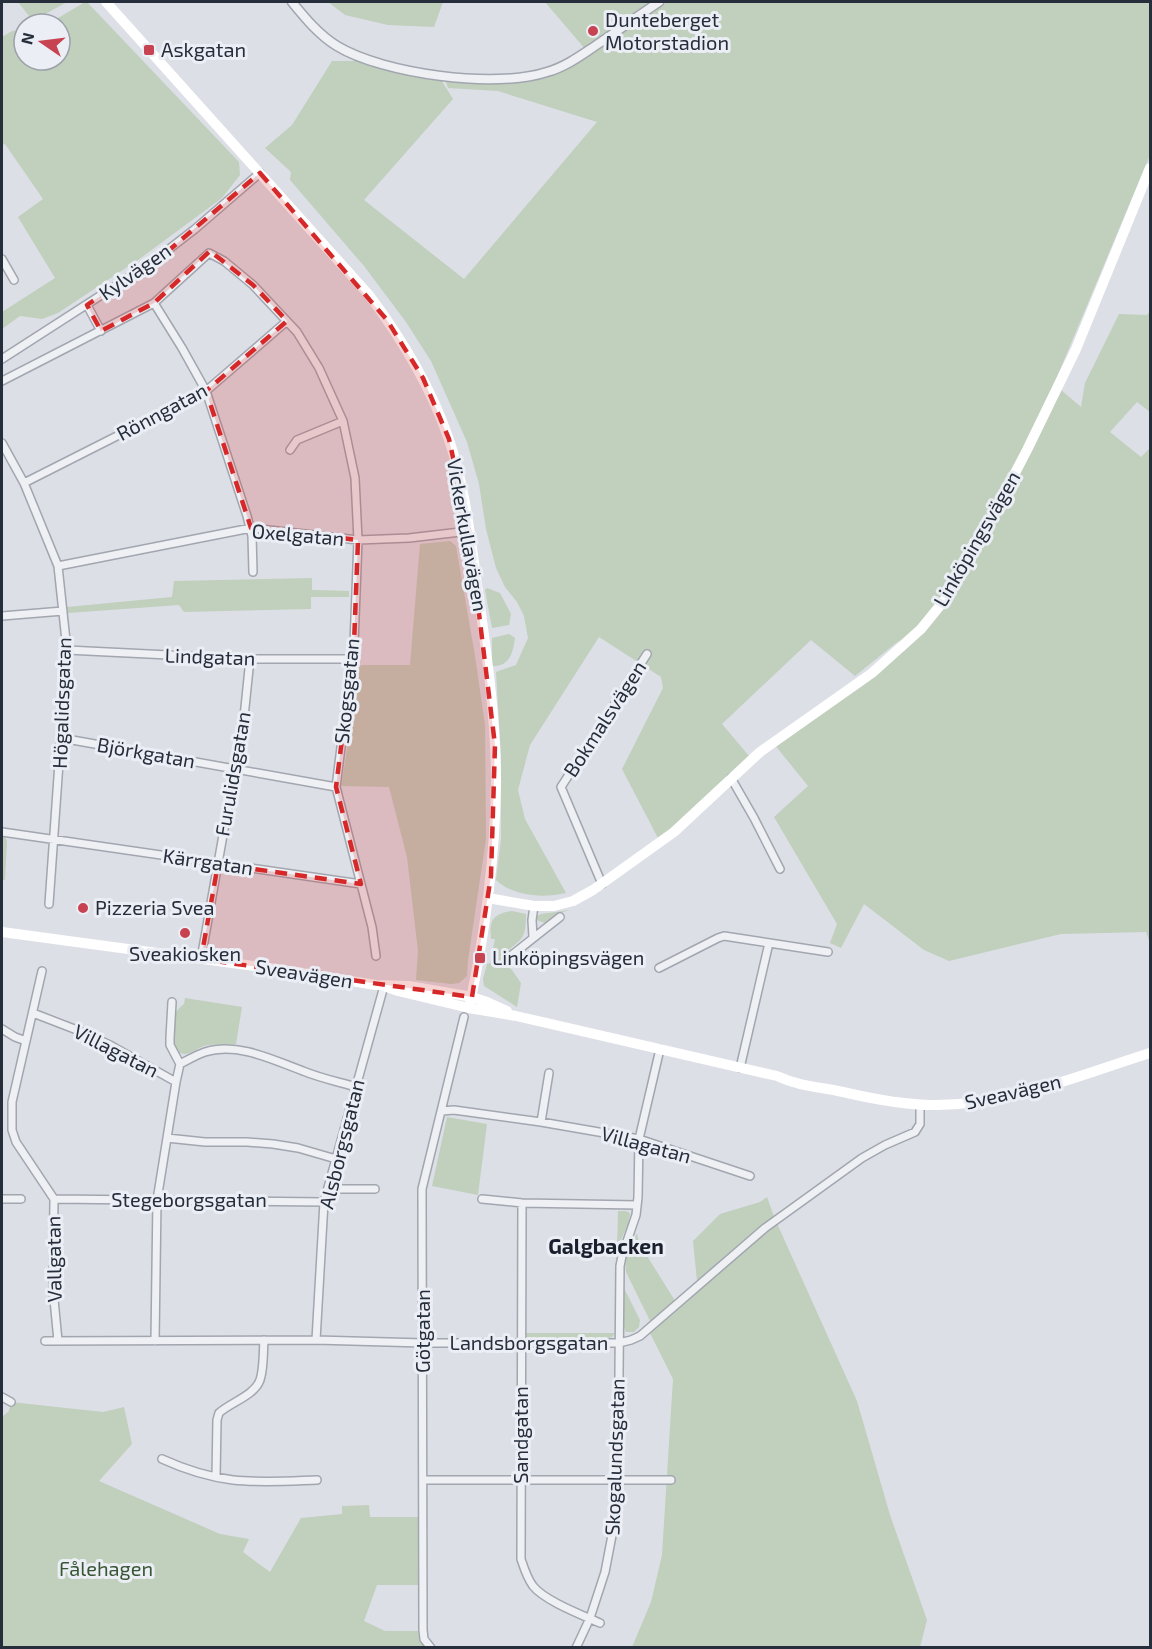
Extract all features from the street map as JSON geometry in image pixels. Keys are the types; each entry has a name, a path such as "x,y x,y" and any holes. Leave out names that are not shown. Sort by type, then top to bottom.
{"main road":[{"name":"Vickerkullavägen","path":"106,2 369,295 405,345 428,389 449,439 469,531 489,675 495,745 495,819 488,898 482,944 468,1008"},
{"name":"Linköpingsvägen","path":"488,898 534,906 554,906 582,897 675,832 760,752 889,660 921,629 947,597 986,530 1058,388 1150,168"},
{"name":"Sveavägen","path":"2,932 384,986 409,986 468,1008 487,1002 516,1016 777,1076 806,1086 920,1105 963,1104 998,1099 1035,1090 1150,1053"},
{"name":"Sveavägen","path":"2,939 46,938"}],"street":[{"path":"292,2 324,37 358,57 386,66 419,72 498,79 532,76 561,67 659,2"},
{"name":"Kylvägen","path":"2,359 168,251 260,173"},
{"name":"Skogsgatan","path":"154,303 207,254 212,253 238,272 269,300 287,321 319,368 343,422 355,478 358,540 352,659 336,787 375,942 376,956"},
{"path":"2,259 14,280"},
{"path":"2,381 154,303 206,391 250,528 254,572"},
{"path":"87,305 101,330"},
{"name":"Rönngatan","path":"24,483 206,391 287,321"},
{"path":"290,450 297,440 343,422"},
{"name":"Högalidsgatan","path":"2,443 24,483 58,566 67,650 49,904"},
{"name":"Oxelgatan","path":"58,566 250,528 358,540 409,538 469,531"},
{"path":"2,616 63,611"},
{"name":"Lindgatan","path":"67,650 250,659 352,659"},
{"name":"Bokmalsvägen","path":"602,884 561,787 647,654"},
{"name":"Furulidsgatan","path":"201,959 244,717 250,659"},
{"name":"Björkgatan","path":"62,738 336,787"},
{"path":"731,778 780,869"},
{"name":"Kärrgatan","path":"2,832 361,884"},
{"path":"533,937 534,906"},
{"path":"508,958 560,917"},
{"path":"659,968 724,936 828,952"},
{"path":"740,1068 769,943"},
{"path":"2,1029 26,1041 42,971"},
{"name":"Alsborgsgatan","path":"316,1340 324,1202 384,986"},
{"path":"172,1002 170,1038 180,1064"},
{"name":"Götgatan","path":"431,1647 424,1638 423,1630 422,1190 468,1008"},
{"name":"Villagatan","path":"33,1013 110,1045 177,1082 180,1064 206,1052 236,1050 266,1056 305,1072 356,1087"},
{"name":"Vallgatan","path":"26,1041 12,1102 12,1130 16,1143 54,1199 53,1289 58,1341"},
{"name":"Skogalundsgatan","path":"576,1647 590,1618 612,1543 618,1480 620,1266 637,1205 639,1139 660,1049"},
{"path":"540,1122 549,1073"},
{"path":"155,1341 157,1200 177,1082"},
{"name":"Landsborgsgatan","path":"45,1341 316,1340 423,1343 619,1343 640,1335 765,1228 862,1158 915,1132 920,1124 920,1105"},
{"name":"Villagatan","path":"442,1110 540,1122 639,1139 750,1176"},
{"path":"167,1138 205,1142 273,1144 298,1148 336,1159"},
{"path":"328,1189 375,1190"},
{"path":"482,1198 522,1203 637,1205"},
{"path":"2,1199 21,1199"},
{"name":"Stegeborgsgatan","path":"54,1199 324,1202"},
{"name":"Sandgatan","path":"522,1203 521,1559 532,1585 542,1595 600,1623"},
{"path":"216,1477 219,1413 256,1386 262,1370 264,1340"},
{"path":"2,1397 11,1402"},
{"path":"162,1459 176,1466 234,1480 317,1480"},
{"path":"424,1479 671,1480"}],"highlighted area":[{"path":"260,173 387,320 423,378 449,439 469,531 495,745 491,876 472,997 201,959 218,864 361,884 336,787 354,644 358,540 251,528 206,391 287,321 253,285 210,251 154,303 101,331 87,305 168,251"}],"green space":[{"path":"18,2 67,2 49,12 26,12"},
{"path":"87,2 239,162 240,175 222,198 138,260 58,313 42,319 20,316 2,329 2,312 55,278 18,217 43,199 5,144 2,145 2,37 12,31 12,72 72,72 72,12 68,12"},
{"path":"328,2 443,2 434,27 388,25 345,15"},
{"path":"545,2 1150,2 1150,155 1054,384 1081,407 1085,383 1119,314 1147,315 1150,311 1150,412 1137,402 1110,432 1141,457 1150,448 1150,943 1146,932 1061,934 949,961 924,950 864,904 841,948 830,943 837,924 774,817 808,786 770,739 861,687 901,639 855,676 811,640 722,724 749,756 659,840 622,769 663,688 661,677 599,637 530,745 518,790 525,819 566,893 529,895 511,890 496,880 501,839 501,756 496,672 516,665 528,638 524,616 496,568 486,529 479,484 467,442 431,361 406,322 364,266 290,180 291,172 265,148 292,125 332,61 368,61 438,75 453,99 364,200 464,279 597,122 498,91 448,88 444,76 537,75 586,50"},
{"path":"450,541 456,546 485,725 486,839 467,976 459,983 451,984 416,980 418,951 407,857 389,787 341,786 353,714 357,668 362,665 410,665 420,544"},
{"path":"312,578 312,590 349,591 349,597 311,597 311,609 184,612 179,605 68,613 67,607 172,597 174,581"},
{"path":"487,588 500,593 511,614 509,625 492,628 485,590"},
{"path":"509,634 515,638 509,658 503,664 492,666 492,638"},
{"path":"2,837 5,837 7,841 5,880 2,880"},
{"path":"570,910 557,914 545,923 536,920 541,914"},
{"path":"512,911 526,914 525,930 521,939 502,956 503,963 512,970 521,983 517,1007 484,986 483,979 487,964 490,963 495,939 491,939 492,923 496,916"},
{"path":"185,998 242,1007 236,1044 208,1045 186,1054 178,1052 174,1040 174,1017 184,1004"},
{"path":"447,1117 487,1124 478,1195 432,1186"},
{"path":"767,1197 857,1401 890,1515 927,1620 920,1647 632,1647 651,1602 662,1555 673,1379 647,1327 651,1323 626,1272 625,1259 637,1233 639,1243 677,1304 697,1281 693,1241 720,1214 760,1202"},
{"path":"618,1211 630,1213 629,1222 617,1249"},
{"path":"625,1290 640,1320 639,1327 634,1332 626,1332 623,1323 622,1305"},
{"path":"525,1333 615,1333 612,1337 605,1339 529,1339"},
{"name":"Fålehagen","path":"11,1402 103,1412 124,1407 132,1444 99,1481 220,1534 249,1539 243,1552 270,1572 301,1518 342,1514 342,1506 369,1505 370,1517 419,1517 419,1585 377,1585 364,1621 385,1631 418,1631 422,1644 426,1647 2,1648 2,1417 9,1411"}],"place":[{"name":"Dunteberget Motorstadion","path":"593,31"},
{"name":"Askgatan","path":"149,50"},
{"name":"Pizzeria Svea","path":"83,908"},
{"name":"Sveakiosken","path":"185,933"},
{"name":"Linköpingsvägen","path":"480,958"}],"district":[{"name":"Galgbacken","path":"606,1247"}]}
